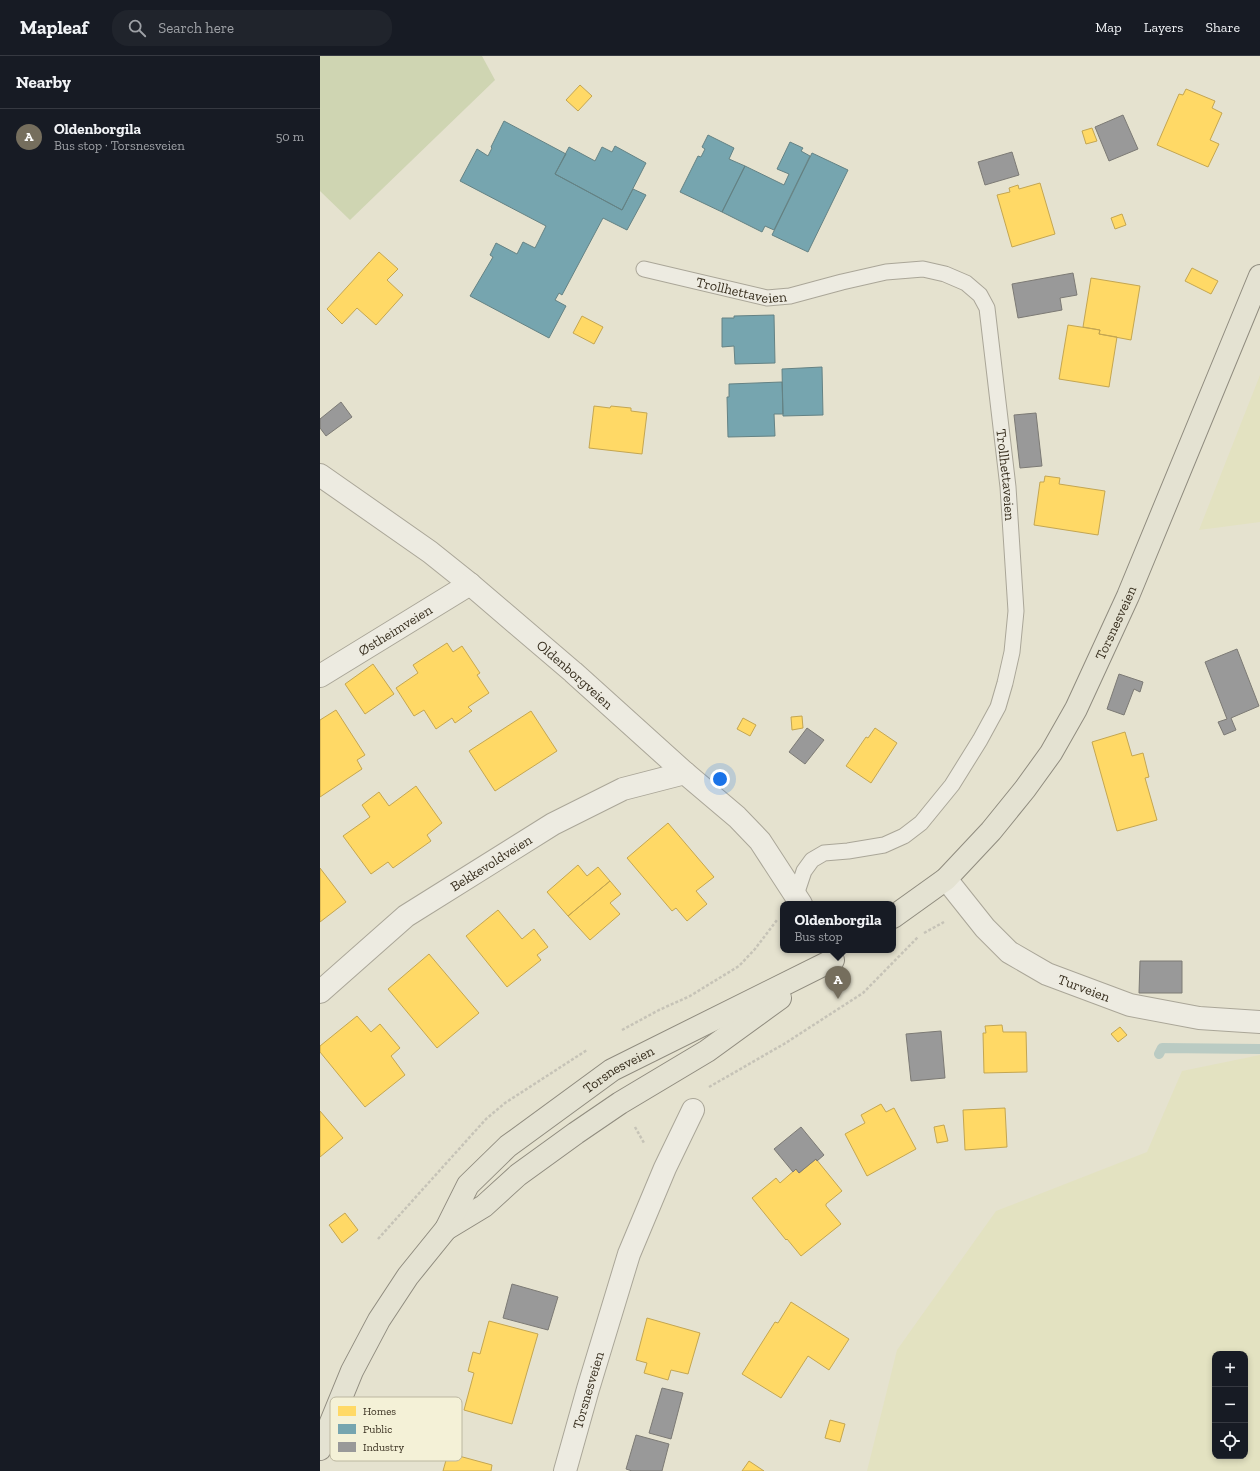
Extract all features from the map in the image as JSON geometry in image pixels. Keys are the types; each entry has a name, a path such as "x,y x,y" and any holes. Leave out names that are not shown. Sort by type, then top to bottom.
{"main road":[{"name":"Torsnesveien","path":"896,915 946,879 991,832 1051,753 1076,709 1128,596 1260,276"},
{"name":"Torsnesveien","path":"341,1397 352,1370 379,1320 408,1276 446,1229 468,1185 508,1146 612,1070 836,953"},
{"name":"Torsnesveien","path":"446,1229 484,1206 518,1175 576,1133 620,1103 707,1051 836,953"},
{"name":"Torsnesveien","path":"320,1449 330,1424"}],"street":[{"name":"Oldenborgveien","path":"320,475 430,552 470,584 573,672 684,772 737,817 760,840 799,900"},
{"name":"Østheimveien","path":"320,676 470,584"},
{"name":"Bekkevoldveien","path":"320,992 406,916 553,824 623,789 684,772"},
{"name":"Turveien","path":"946,879 985,928 1009,952 1047,974 1130,1005 1198,1018 1260,1022"},
{"name":"Torsnesveien","path":"565,1471 629,1254 665,1168 693,1110"}],"lane":[{"name":"Trollhettaveien","path":"644,269 767,298 790,296 886,272 923,269 945,274 966,283 980,294 987,308 1008,487 1016,611 1012,652 998,707 980,740 952,785 921,823 904,836 884,845 824,853 812,860 804,871 799,900"}],"path":[{"path":"693,1110 708,1088 784,1044 863,993 920,935 969,908"}],"green space":[{"path":"320,56 482,56 495,80 350,220 320,191"},
{"path":"1260,375 1260,522 1199,530"},
{"path":"1260,1055 1260,1471 867,1471 897,1350 996,1211 1147,1152 1182,1071"}],"building: Homes":[{"path":"580,85 592,96 578,111 566,100"},
{"path":"1186,89 1215,101 1212,108 1222,113 1210,140 1219,144 1208,167 1157,145 1179,94 1183,95"},
{"path":"1092,128 1097,141 1086,144 1082,131"},
{"path":"1040,183 1055,234 1012,247 997,195 1010,192 1009,188 1018,185 1019,189"},
{"path":"1122,214 1126,225 1115,229 1111,218"},
{"path":"379,252 398,269 387,280 403,295 376,325 357,308 342,324 327,309"},
{"path":"1192,268 1218,281 1211,294 1185,281"},
{"path":"1091,278 1140,286 1131,340 1099,334 1100,330 1083,327"},
{"path":"582,316 603,327 594,344 573,333"},
{"path":"1068,325 1100,330 1099,334 1117,337 1109,387 1059,379"},
{"path":"594,406 631,408 631,411 647,413 642,454 589,448"},
{"path":"1045,476 1060,478 1059,484 1105,491 1098,535 1034,525 1040,482 1044,482"},
{"path":"447,643 453,652 462,646 480,673 477,675 489,693 468,707 472,711 455,723 452,718 436,729 424,710 414,716 396,688 418,673 413,665"},
{"path":"373,664 394,694 365,714 345,684"},
{"path":"336,710 365,755 357,760 362,769 320,797 320,720"},
{"path":"531,711 557,751 495,791 469,751"},
{"path":"802,716 803,728 792,730 791,717"},
{"path":"743,718 756,725 750,736 737,729"},
{"path":"875,728 897,743 871,783 846,766 866,737 868,738"},
{"path":"1125,732 1132,756 1143,753 1149,777 1145,778 1157,820 1117,831 1092,742"},
{"path":"416,786 442,823 427,835 431,841 393,868 388,862 371,874 343,836 370,817 362,805 379,792 389,806"},
{"path":"668,823 714,877 696,891 707,904 687,921 676,908 672,911 627,858"},
{"path":"578,865 587,876 598,867 610,881 568,916 547,892"},
{"path":"320,868 346,902 320,922"},
{"path":"610,881 621,894 610,903 620,914 590,940 568,916"},
{"path":"498,910 522,939 534,929 548,947 537,955 541,960 507,987 466,936"},
{"path":"429,954 479,1013 437,1048 388,989"},
{"path":"357,1016 371,1032 380,1024 400,1048 391,1056 405,1075 365,1107 320,1052 320,1046"},
{"path":"1002,1025 1003,1032 1026,1032 1027,1072 984,1073 983,1033 986,1033 985,1026"},
{"path":"1120,1027 1127,1035 1118,1042 1111,1034"},
{"path":"881,1104 886,1112 894,1108 916,1149 867,1176 845,1134 865,1123 861,1115"},
{"path":"1005,1108 1007,1147 965,1150 963,1110"},
{"path":"320,1111 343,1138 320,1157"},
{"path":"944,1125 948,1141 937,1143 934,1127"},
{"path":"816,1159 842,1191 826,1204 841,1224 801,1256 752,1198 776,1178 780,1183 796,1169 799,1173"},
{"path":"345,1213 358,1230 342,1243 329,1225"},
{"path":"791,1302 849,1339 829,1370 808,1356 781,1398 742,1374 775,1322 778,1323"},
{"path":"647,1318 700,1333 688,1374 671,1370 668,1380 644,1373 647,1363 636,1360"},
{"path":"489,1321 538,1334 512,1424 464,1410 474,1373 468,1371 473,1352 480,1354"},
{"path":"830,1420 845,1424 840,1442 825,1438"},
{"path":"462,1457 492,1465 491,1471 443,1471 446,1461 462,1461"},
{"path":"749,1461 764,1471 742,1471"}],"building: Public":[{"path":"504,121 566,154 555,174 622,210 633,189 646,195 627,230 603,218 562,295 559,293 555,300 566,306 549,338 470,296 493,257 490,255 496,243 517,254 523,242 535,248 546,226 460,181 477,149 488,156"},
{"path":"708,135 734,148 729,159 745,166 722,212 680,192 698,156 701,157 705,149 702,147"},
{"path":"790,142 803,148 801,151 810,156 774,230 765,226 762,232 722,212 745,166 784,185 789,174 777,169"},
{"path":"615,146 646,163 622,210 555,174 569,147 595,161 602,147 612,152"},
{"path":"812,153 848,170 808,252 772,235"},
{"path":"774,315 775,363 735,364 734,346 722,347 722,318 734,318 734,316"},
{"path":"822,367 823,415 783,416 782,369"},
{"path":"782,382 783,414 774,414 775,436 728,437 727,397 729,397 729,384"}],"building: Industry":[{"path":"1123,115 1138,149 1109,161 1095,127"},
{"path":"1012,152 1019,175 985,185 978,162"},
{"path":"1073,273 1077,295 1060,298 1062,310 1018,318 1012,284"},
{"path":"341,402 352,417 326,436 320,428 320,419"},
{"path":"1036,413 1042,466 1020,468 1014,415"},
{"path":"1237,649 1259,706 1231,718 1236,730 1224,735 1218,722 1227,719 1205,662"},
{"path":"1119,674 1143,682 1140,692 1134,689 1124,715 1107,709"},
{"path":"807,728 824,740 805,764 789,752"},
{"path":"1140,961 1182,961 1182,993 1139,993"},
{"path":"941,1031 945,1078 911,1081 906,1034"},
{"path":"801,1127 824,1155 817,1161 816,1159 799,1173 796,1169 793,1172 774,1149"},
{"path":"512,1284 558,1297 548,1330 503,1318"},
{"path":"662,1388 683,1393 671,1439 649,1433"},
{"path":"636,1435 669,1444 662,1471 632,1471 626,1469"}],"waterway":[{"path":"1159,1054 1162,1048 1260,1049"}],"place":[{"name":"Oldenborgila","path":"838,999"}]}
